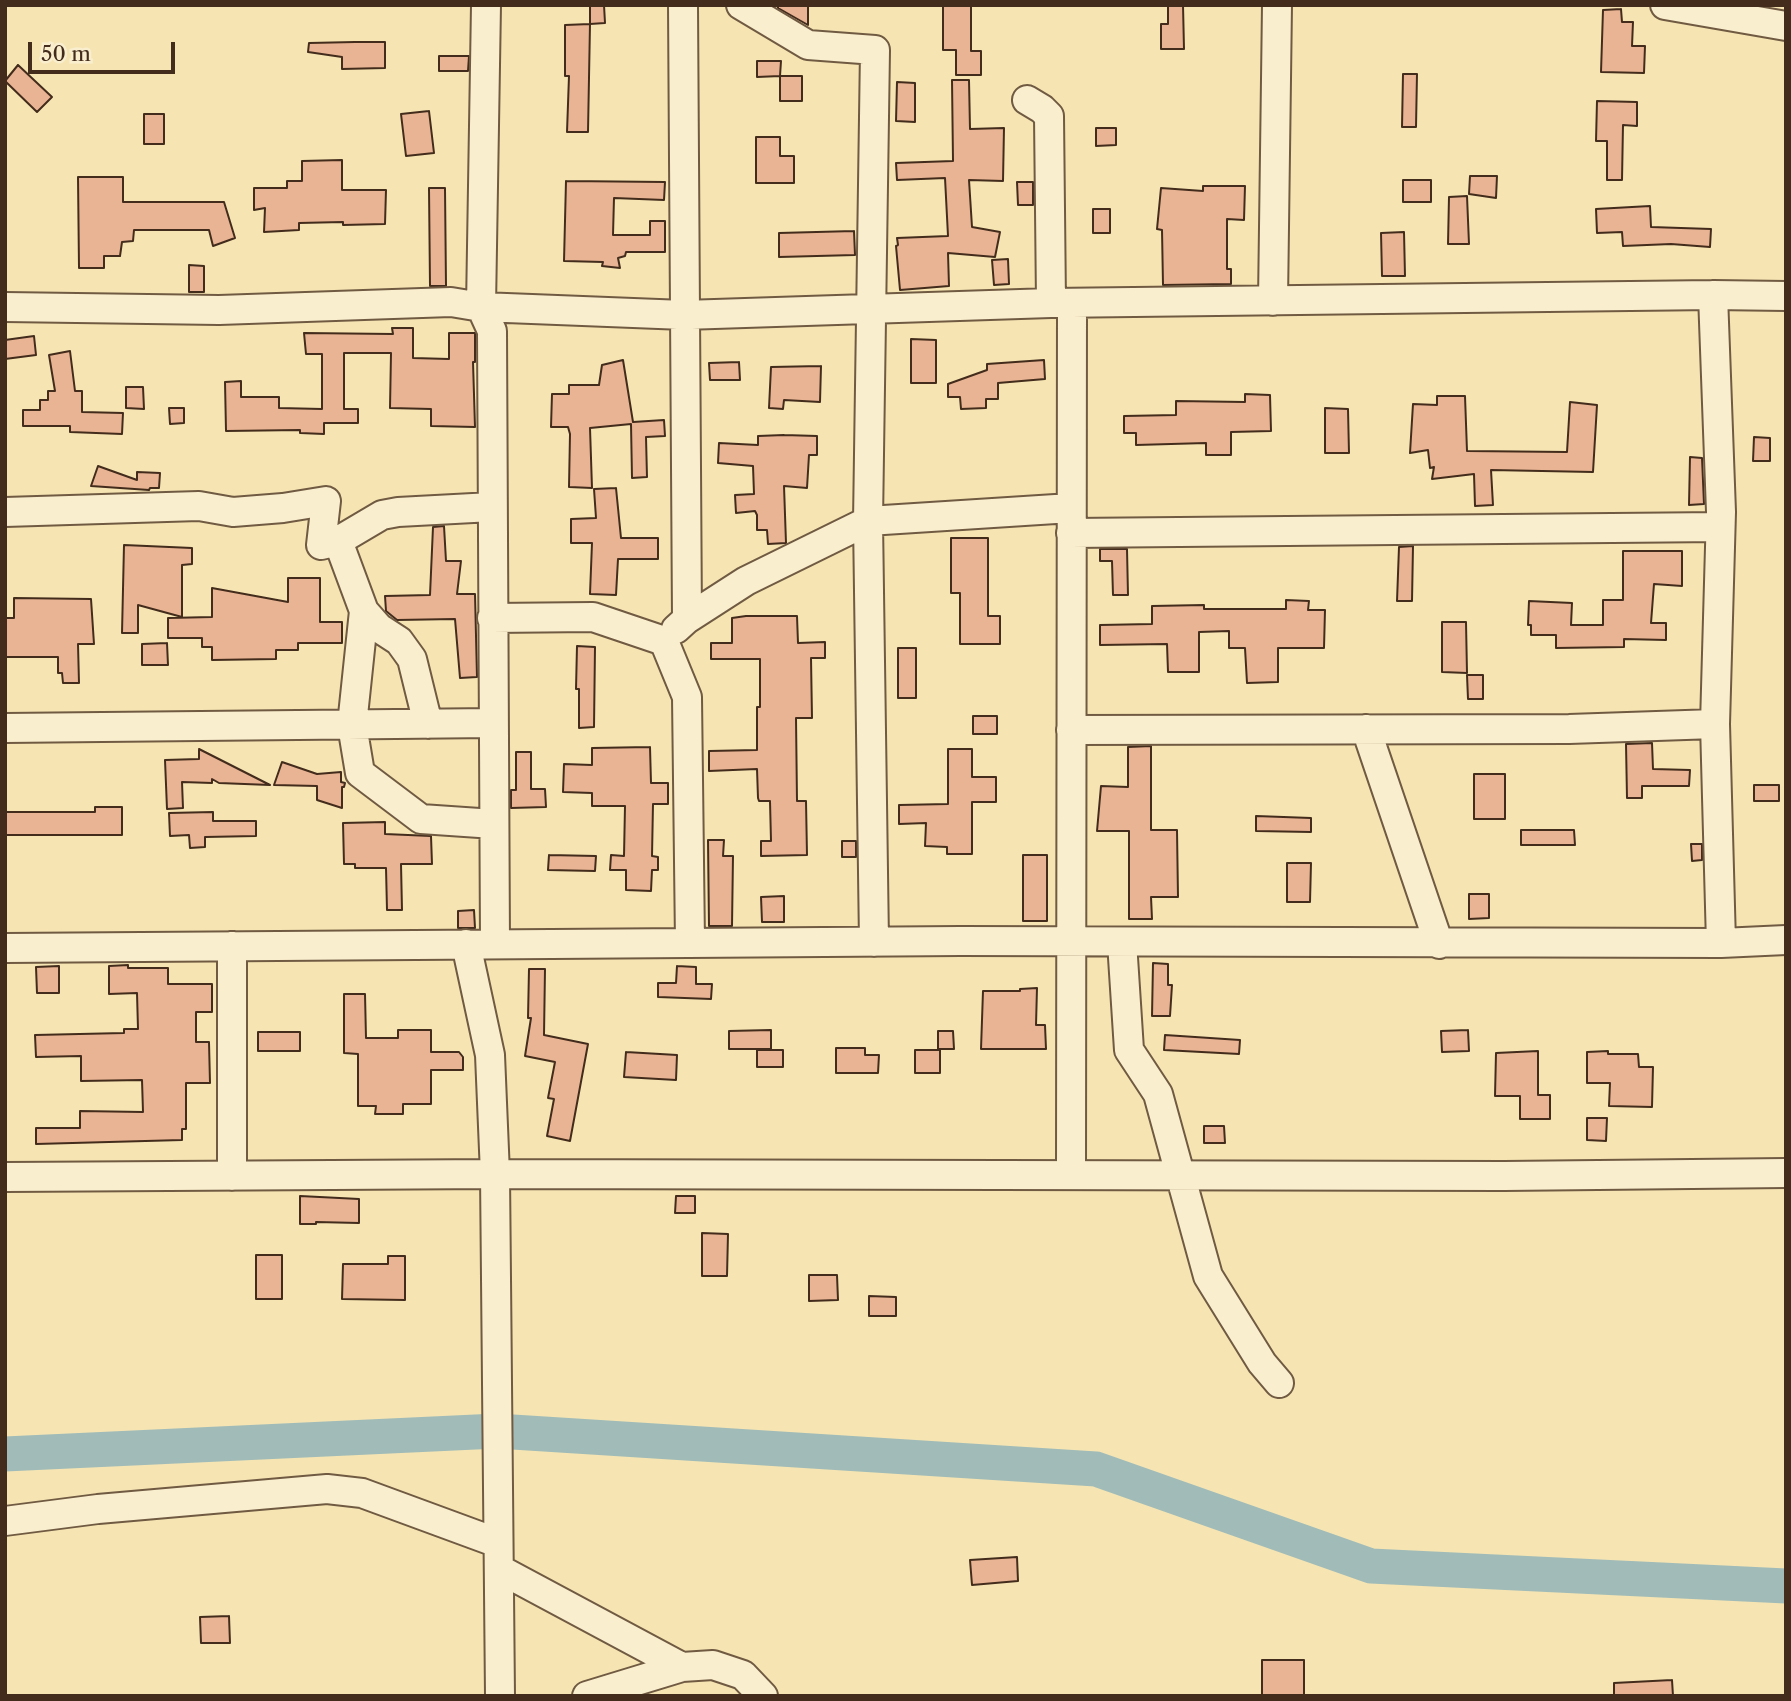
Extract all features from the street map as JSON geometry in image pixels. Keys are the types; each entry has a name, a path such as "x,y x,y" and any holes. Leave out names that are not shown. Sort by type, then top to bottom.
{"street":[{"path":"486,5 481,307 492,331 495,944"},
{"path":"683,5 687,619"},
{"path":"741,5 808,45 875,50 868,521 874,942"},
{"path":"1273,302 1277,5"},
{"path":"1665,5 1786,26"},
{"path":"1027,100 1049,117 1071,521 1071,1175"},
{"path":"1713,295 1720,527 1715,724 1721,943"},
{"path":"5,307 219,310 451,302 481,307 684,315 1061,303 1786,296"},
{"path":"5,512 199,506 233,512 326,501 321,545 338,541 382,515 492,507"},
{"path":"663,641 687,619 746,580 868,521 1720,527"},
{"path":"338,541 364,611 379,628 399,641 412,659 428,724"},
{"path":"364,611 352,725 360,773 421,819 494,824"},
{"path":"492,618 593,617 663,641 687,697 690,943"},
{"path":"5,728 493,723"},
{"path":"1071,730 1569,729 1715,724"},
{"path":"1366,729 1439,944"},
{"path":"5,948 874,942 1721,943 1786,940"},
{"path":"1122,942 1129,1050 1158,1094 1208,1276 1262,1363 1279,1382"},
{"path":"466,944 490,1055 495,1174 500,1696"},
{"path":"232,946 232,1176"},
{"path":"5,1177 495,1174 1504,1176 1786,1173"},
{"path":"5,1521 112,1508 327,1489 362,1493 499,1556 682,1667"},
{"path":"587,1696 682,1667 713,1665 743,1675 763,1696"}],"building":[{"path":"590,5 604,5 605,23 590,24"},
{"path":"778,5 808,5 808,25 778,8"},
{"path":"943,5 971,5 971,51 981,51 981,75 956,75 956,50 943,50"},
{"path":"1168,5 1183,5 1184,49 1161,49 1161,24 1168,24"},
{"path":"1621,9 1622,22 1633,22 1632,46 1645,46 1644,73 1601,72 1603,10"},
{"path":"590,24 588,132 567,132 569,76 565,76 565,25"},
{"path":"385,42 385,68 342,69 342,57 308,52 309,43"},
{"path":"439,56 469,56 468,71 439,71"},
{"path":"757,61 781,61 780,76 757,77"},
{"path":"18,65 52,97 37,112 5,81"},
{"path":"1403,74 1417,74 1416,127 1402,127"},
{"path":"780,76 802,76 802,101 780,101"},
{"path":"952,80 969,80 970,129 1004,128 1003,181 969,180 972,227 1000,232 995,257 948,253 949,286 900,290 897,238 948,236 945,178 897,180 896,163 953,161"},
{"path":"897,82 915,83 915,122 896,121"},
{"path":"1597,101 1637,102 1637,126 1623,125 1622,180 1607,180 1607,141 1596,141"},
{"path":"429,111 434,153 406,156 401,114"},
{"path":"144,114 164,114 164,144 144,144"},
{"path":"1096,128 1116,128 1116,145 1096,146"},
{"path":"756,137 780,137 780,156 794,156 794,183 756,183"},
{"path":"342,160 342,190 386,190 385,224 299,223 299,230 264,232 265,208 254,210 254,188 287,188 287,181 302,181 302,161"},
{"path":"1470,176 1497,176 1496,198 1469,194"},
{"path":"78,177 123,177 123,202 224,202 235,238 213,246 209,230 134,230 133,241 122,242 120,256 104,256 104,268 79,268"},
{"path":"1403,180 1431,180 1431,202 1403,202"},
{"path":"566,181 665,182 664,200 614,198 613,235 650,235 650,221 665,221 665,252 626,252 625,256 618,258 620,268 602,266 603,262 564,261"},
{"path":"1017,182 1033,182 1033,205 1018,205"},
{"path":"1203,186 1245,186 1244,220 1227,219 1227,269 1231,269 1231,284 1163,285 1162,230 1157,229 1161,188 1203,191"},
{"path":"429,188 445,188 446,286 430,286"},
{"path":"1467,196 1469,244 1448,244 1449,197"},
{"path":"1650,206 1651,227 1711,229 1710,247 1671,244 1623,246 1622,232 1597,233 1596,209"},
{"path":"1093,209 1110,209 1110,233 1093,233"},
{"path":"854,231 855,255 779,257 779,233"},
{"path":"1404,232 1405,276 1382,276 1381,233"},
{"path":"1008,259 1009,284 994,285 992,260"},
{"path":"189,265 204,266 204,292 189,292"},
{"path":"392,328 413,328 413,358 449,359 449,333 475,333 475,427 431,426 431,409 390,408 391,353 344,353 344,409 358,409 358,423 324,423 324,434 300,433 300,430 226,431 225,382 241,381 241,397 279,397 279,408 322,409 322,354 306,354 304,333 393,334"},
{"path":"34,336 36,355 5,359 5,340"},
{"path":"911,339 936,340 936,383 911,383"},
{"path":"70,351 75,391 82,391 82,412 123,413 122,434 70,432 70,426 23,426 23,410 40,410 40,400 48,400 48,391 55,391 49,355"},
{"path":"623,360 633,422 664,420 665,436 646,437 647,477 632,478 631,424 590,428 592,488 569,487 570,434 568,427 551,427 552,394 569,394 569,385 599,385 602,365"},
{"path":"1044,360 1045,379 998,383 998,399 986,399 986,408 961,409 960,397 948,397 948,384 987,370 987,364"},
{"path":"739,362 740,380 710,380 709,363"},
{"path":"821,366 820,402 784,400 783,409 769,408 771,367"},
{"path":"126,387 143,387 144,409 126,408"},
{"path":"1245,394 1270,395 1271,431 1231,432 1231,455 1206,455 1206,443 1136,445 1136,433 1124,433 1124,416 1176,415 1176,401 1245,402"},
{"path":"1437,396 1465,396 1467,451 1567,452 1570,402 1597,405 1593,472 1491,470 1493,505 1475,506 1474,474 1432,479 1434,467 1430,468 1428,450 1410,453 1413,404 1437,405"},
{"path":"169,408 184,408 184,423 170,424"},
{"path":"1325,408 1348,409 1349,453 1325,453"},
{"path":"758,436 817,436 817,455 809,455 807,488 784,486 786,543 768,544 767,530 757,530 755,511 736,513 735,495 754,494 753,466 718,463 719,443 758,445"},
{"path":"1754,437 1770,438 1770,461 1753,461"},
{"path":"1690,457 1702,458 1704,504 1689,505"},
{"path":"98,466 137,480 137,472 160,473 159,488 149,490 91,486"},
{"path":"616,488 621,538 658,538 658,559 618,559 616,595 590,594 592,543 571,543 571,519 596,518 594,489"},
{"path":"444,526 446,561 461,561 457,594 475,594 477,677 460,678 455,619 397,620 386,611 385,596 430,595 433,527"},
{"path":"951,538 988,538 988,616 1000,616 1000,644 960,644 960,593 951,593"},
{"path":"124,545 192,548 192,564 182,565 182,617 138,605 138,633 122,633"},
{"path":"1413,546 1412,601 1397,601 1399,547"},
{"path":"1100,549 1127,549 1128,595 1113,595 1112,561 1100,561"},
{"path":"1623,551 1682,551 1682,586 1654,584 1651,623 1666,623 1666,640 1624,639 1624,647 1556,648 1556,635 1531,635 1531,625 1528,625 1529,601 1572,603 1571,625 1603,625 1603,600 1623,600"},
{"path":"288,578 320,578 320,622 342,622 342,643 298,643 298,650 276,650 276,659 212,660 212,647 202,647 202,638 168,638 168,618 212,617 212,588 288,602"},
{"path":"14,598 91,599 94,644 78,644 79,683 63,683 62,673 58,673 58,657 5,657 5,618 14,618"},
{"path":"1286,600 1309,601 1308,610 1325,610 1324,648 1278,648 1278,682 1247,683 1245,648 1229,648 1229,631 1199,632 1199,672 1168,672 1167,644 1100,645 1100,625 1152,624 1152,606 1204,605 1204,609 1286,609"},
{"path":"797,616 798,643 825,642 825,658 811,658 812,718 796,718 797,801 806,801 807,855 761,856 761,841 771,841 770,801 759,801 757,769 709,771 709,751 757,750 760,659 711,659 711,643 732,643 732,618"},
{"path":"1442,622 1466,622 1467,673 1442,672"},
{"path":"167,643 168,665 142,665 142,644"},
{"path":"577,646 595,647 594,727 579,728"},
{"path":"898,648 916,648 916,698 898,698"},
{"path":"1467,675 1483,675 1483,699 1468,699"},
{"path":"973,716 997,716 997,734 973,734"},
{"path":"1652,743 1653,769 1690,770 1689,786 1642,786 1642,798 1627,798 1626,744"},
{"path":"1151,746 1151,830 1177,830 1178,897 1151,897 1152,919 1129,919 1129,831 1097,831 1101,786 1128,787 1128,747"},
{"path":"650,747 651,783 668,783 668,804 653,804 652,856 658,857 658,870 652,870 651,891 626,890 626,870 610,870 611,855 624,856 625,806 592,806 592,793 563,792 564,764 592,765 592,748"},
{"path":"199,749 270,785 219,783 212,779 212,783 182,782 183,808 167,809 165,760 199,759"},
{"path":"948,749 972,749 972,777 996,777 996,802 972,802 972,854 947,854 947,847 925,846 926,823 899,824 899,805 948,804"},
{"path":"516,752 531,752 531,789 545,789 546,807 511,808 511,790 516,790"},
{"path":"282,762 317,774 341,772 341,782 345,783 342,787 342,808 317,800 317,786 274,785"},
{"path":"1474,774 1505,774 1505,819 1474,819"},
{"path":"1754,785 1779,785 1779,801 1754,801"},
{"path":"95,807 122,807 122,835 5,835 5,812 95,812"},
{"path":"213,812 213,821 256,821 256,836 205,837 205,847 190,848 189,835 170,836 169,813"},
{"path":"1256,816 1311,818 1311,832 1256,831"},
{"path":"385,822 385,834 431,836 432,864 401,864 402,910 387,910 386,868 355,868 355,864 344,864 343,823"},
{"path":"1521,830 1574,830 1575,845 1521,845"},
{"path":"708,840 724,840 723,856 733,856 732,926 709,926"},
{"path":"842,841 856,841 856,857 842,857"},
{"path":"1691,844 1702,844 1702,860 1692,861"},
{"path":"549,855 596,856 595,871 548,870"},
{"path":"1023,855 1047,855 1047,921 1023,921"},
{"path":"1287,863 1311,863 1310,902 1287,902"},
{"path":"1469,894 1489,894 1489,918 1469,919"},
{"path":"784,896 784,922 762,922 761,897"},
{"path":"474,910 475,928 458,928 458,911"},
{"path":"1153,963 1168,964 1168,985 1172,985 1170,1016 1152,1016"},
{"path":"128,965 128,968 168,968 168,984 212,984 212,1012 196,1012 196,1042 209,1042 210,1083 186,1083 186,1129 182,1129 182,1140 36,1144 36,1128 80,1128 80,1111 143,1112 142,1080 81,1081 81,1056 36,1057 35,1035 124,1033 124,1029 138,1029 137,993 109,994 109,966"},
{"path":"59,966 59,993 37,993 36,967"},
{"path":"677,966 696,967 696,984 712,984 711,999 658,997 658,983 676,983"},
{"path":"529,969 545,969 544,1035 588,1044 570,1141 547,1136 554,1099 548,1098 555,1062 525,1056 531,1018 528,1018"},
{"path":"1037,988 1036,1025 1045,1025 1046,1049 981,1049 983,991"},
{"path":"344,994 365,994 366,1038 398,1038 398,1030 431,1030 431,1052 459,1052 463,1057 463,1070 431,1070 431,1104 403,1104 403,1114 375,1114 376,1106 358,1106 358,1054 344,1053"},
{"path":"771,1030 771,1049 729,1049 729,1031"},
{"path":"1468,1030 1469,1051 1442,1052 1441,1031"},
{"path":"938,1031 953,1031 954,1049 938,1049"},
{"path":"258,1032 300,1032 300,1051 258,1051"},
{"path":"1165,1035 1240,1040 1239,1054 1164,1050"},
{"path":"836,1048 865,1048 865,1055 879,1055 878,1073 836,1073"},
{"path":"757,1050 783,1050 783,1067 757,1067"},
{"path":"915,1050 940,1050 940,1073 915,1073"},
{"path":"1538,1051 1538,1095 1550,1095 1550,1119 1520,1119 1520,1096 1495,1096 1496,1053"},
{"path":"1608,1051 1608,1054 1638,1054 1639,1067 1653,1067 1652,1107 1609,1106 1610,1083 1587,1083 1587,1052"},
{"path":"626,1052 677,1055 676,1080 624,1077"},
{"path":"1587,1118 1607,1118 1606,1141 1587,1140"},
{"path":"1204,1126 1224,1126 1225,1143 1204,1143"},
{"path":"300,1196 359,1199 359,1223 300,1224"},
{"path":"676,1196 695,1196 695,1213 675,1213"},
{"path":"702,1233 728,1234 727,1276 702,1276"},
{"path":"256,1255 282,1255 282,1299 256,1299"},
{"path":"388,1256 405,1256 405,1300 342,1299 343,1264 388,1264"},
{"path":"809,1275 837,1275 838,1300 809,1301"},
{"path":"869,1296 896,1297 896,1316 869,1316"},
{"path":"1017,1557 1018,1581 972,1585 970,1560"},
{"path":"229,1616 230,1643 201,1643 200,1617"},
{"path":"1262,1660 1304,1660 1304,1696 1262,1696"},
{"path":"1672,1680 1673,1696 1614,1696 1614,1683"}],"waterway":[{"path":"5,1454 497,1431 1096,1469 1371,1566 1786,1586"}]}
